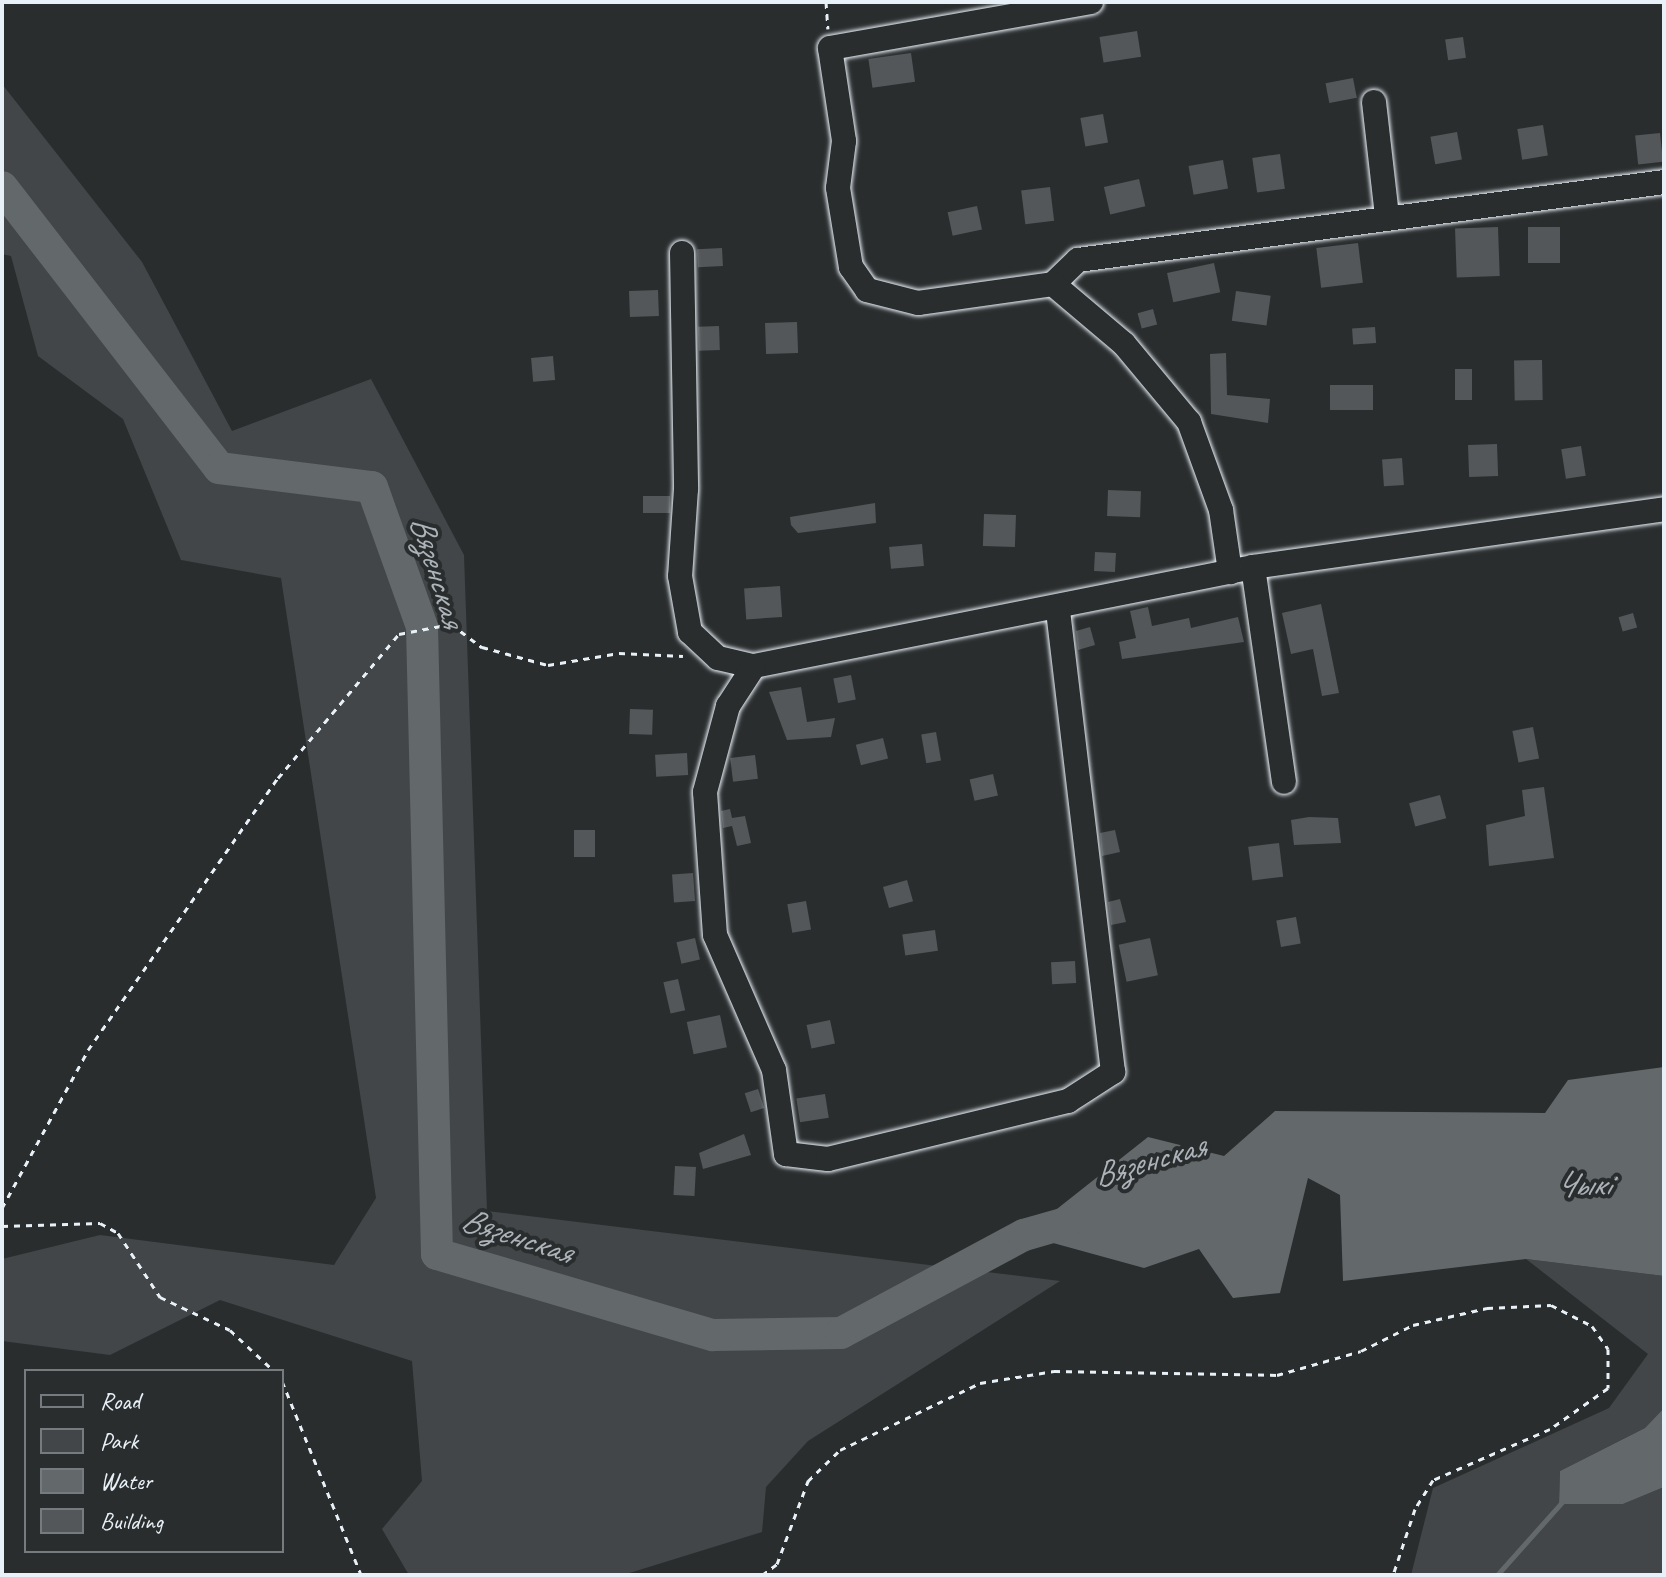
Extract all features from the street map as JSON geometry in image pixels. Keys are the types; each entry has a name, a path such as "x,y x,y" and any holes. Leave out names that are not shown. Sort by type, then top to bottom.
{"street":[{"path":"1091,2 830,48 844,141 838,188 851,267 867,290 918,303 1053,284 1078,260 1387,216 1664,182"},
{"path":"1374,102 1387,216"},
{"path":"682,253 680,576 690,632 718,658 754,666 1242,570 1664,509"},
{"path":"1053,284 1124,344 1189,422 1242,570 1284,782"},
{"path":"754,666 728,706 705,792 715,935 774,1070 786,1154 828,1159 1068,1101 1113,1072 1058,608"}],"path":[{"path":"826,2 830,48"},
{"path":"2,1208 88,1050 278,778 399,634 451,624 482,647 548,665 619,653 718,658"},
{"path":"2,1226 100,1223 118,1233 160,1297 230,1330 272,1369"},
{"path":"762,1575 777,1564 808,1481 840,1450 980,1383 1054,1371 1277,1375 1361,1351 1413,1325 1487,1308 1551,1305 1592,1326 1608,1349 1608,1388 1550,1429 1433,1480 1415,1509 1393,1575"},
{"path":"284,1386 361,1575"}],"green space":[{"path":"2,84 142,262 232,431 371,379 464,555 487,1211 1060,1281 808,1441 766,1487 762,1532 623,1575 409,1575 382,1529 422,1481 412,1361 220,1300 110,1355 2,1341 2,1259 100,1235 334,1265 376,1198 281,578 181,560 123,419 38,356 11,256 2,254"},
{"path":"1526,1259 1664,1276 1664,1408 1645,1428 1560,1471 1559,1504 1623,1504 1664,1487 1664,1575 1411,1575 1433,1488 1609,1408 1648,1354"}],"water":[{"name":"Чыкі","path":"1664,1067 1664,1276 1526,1259 1343,1281 1340,1195 1308,1178 1280,1293 1233,1298 1199,1249 1144,1268 1024,1235 1148,1137 1224,1156 1275,1111 1545,1113 1568,1080"},
{"path":"1664,1408 1664,1487 1623,1504 1559,1504 1560,1471 1645,1428"}],"building":[{"path":"1137,31 1141,57 1104,63 1099,37"},
{"path":"1463,37 1466,58 1448,60 1445,40"},
{"path":"911,53 915,82 872,88 868,59"},
{"path":"1353,78 1357,98 1329,103 1326,83"},
{"path":"1103,114 1108,143 1085,147 1080,118"},
{"path":"1543,125 1548,156 1522,160 1517,129"},
{"path":"1457,132 1462,160 1435,164 1430,137"},
{"path":"1660,133 1663,162 1638,164 1635,136"},
{"path":"1280,154 1285,189 1257,193 1252,158"},
{"path":"1223,160 1228,189 1194,195 1189,166"},
{"path":"1139,179 1145,206 1110,214 1104,187"},
{"path":"1050,187 1054,221 1025,224 1021,191"},
{"path":"977,206 982,229 953,236 948,212"},
{"path":"1498,227 1500,276 1457,277 1455,229"},
{"path":"1528,227 1560,227 1560,263 1528,263"},
{"path":"1358,243 1363,283 1321,288 1316,248"},
{"path":"722,248 723,266 698,267 697,249"},
{"path":"1214,263 1220,292 1173,302 1167,273"},
{"path":"658,290 659,316 630,317 629,291"},
{"path":"1236,291 1271,296 1266,326 1232,321"},
{"path":"1153,309 1157,324 1142,329 1138,313"},
{"path":"797,322 798,353 766,354 765,323"},
{"path":"719,326 720,350 699,351 698,327"},
{"path":"1375,327 1376,343 1353,345 1352,329"},
{"path":"1226,353 1227,395 1270,399 1268,423 1211,414 1210,354"},
{"path":"553,356 555,380 533,382 531,358"},
{"path":"1514,360 1542,360 1543,400 1515,400"},
{"path":"1455,369 1472,369 1472,400 1455,400"},
{"path":"1330,385 1373,385 1373,410 1330,410"},
{"path":"1497,444 1498,476 1469,477 1468,445"},
{"path":"1581,446 1586,476 1566,479 1561,449"},
{"path":"1402,458 1404,485 1384,486 1382,459"},
{"path":"1108,490 1141,491 1140,517 1107,516"},
{"path":"643,496 670,496 670,513 643,513"},
{"path":"875,503 876,523 798,533 791,525 790,517"},
{"path":"984,514 1016,515 1015,547 983,546"},
{"path":"922,544 924,566 891,569 889,547"},
{"path":"1095,552 1116,553 1115,572 1094,571"},
{"path":"780,586 782,617 746,619 744,589"},
{"path":"1321,604 1339,693 1322,696 1313,649 1291,654 1282,613"},
{"path":"1148,607 1152,626 1189,618 1191,628 1238,617 1244,642 1122,659 1119,642 1136,638 1130,611"},
{"path":"1633,613 1637,627 1623,632 1619,617"},
{"path":"1090,627 1095,645 1078,650 1076,631"},
{"path":"851,675 856,700 838,703 833,678"},
{"path":"801,687 807,722 835,718 831,737 787,740 769,692"},
{"path":"630,709 653,710 652,735 629,734"},
{"path":"1533,727 1539,758 1518,762 1512,731"},
{"path":"936,732 941,761 926,763 921,735"},
{"path":"883,738 888,758 861,765 856,745"},
{"path":"687,753 688,775 656,777 655,755"},
{"path":"755,755 758,779 733,782 730,758"},
{"path":"993,774 998,795 975,801 970,779"},
{"path":"1544,787 1554,858 1489,866 1486,825 1525,816 1522,790"},
{"path":"1440,795 1446,818 1415,826 1409,803"},
{"path":"730,809 732,818 745,816 751,843 737,846 732,826 723,828 721,811"},
{"path":"1338,818 1341,843 1294,845 1291,820"},
{"path":"574,830 595,830 595,857 574,857"},
{"path":"1115,830 1120,852 1102,856 1100,833"},
{"path":"1279,843 1283,877 1252,881 1248,847"},
{"path":"693,873 695,901 674,902 672,874"},
{"path":"907,880 913,901 889,908 883,887"},
{"path":"1120,899 1126,922 1111,925 1108,902"},
{"path":"806,901 811,930 792,933 787,904"},
{"path":"1296,917 1301,944 1281,947 1276,920"},
{"path":"935,930 938,951 905,955 902,935"},
{"path":"695,938 700,959 681,964 676,942"},
{"path":"1150,938 1158,975 1127,982 1119,945"},
{"path":"1075,961 1076,983 1052,984 1051,962"},
{"path":"678,979 685,1010 671,1014 663,982"},
{"path":"720,1015 727,1047 694,1054 687,1022"},
{"path":"830,1020 835,1043 812,1048 807,1025"},
{"path":"758,1089 764,1108 751,1112 745,1093"},
{"path":"825,1094 829,1118 800,1122 796,1099"},
{"path":"744,1134 751,1155 703,1169 699,1153"},
{"path":"675,1166 696,1167 694,1196 673,1195"}],"waterway":[{"name":"Вязенская","path":"2,187 219,468 372,487 422,627 437,1254 713,1335 841,1333 1024,1235 1066,1223"},
{"path":"1497,1575 1563,1501"}]}
